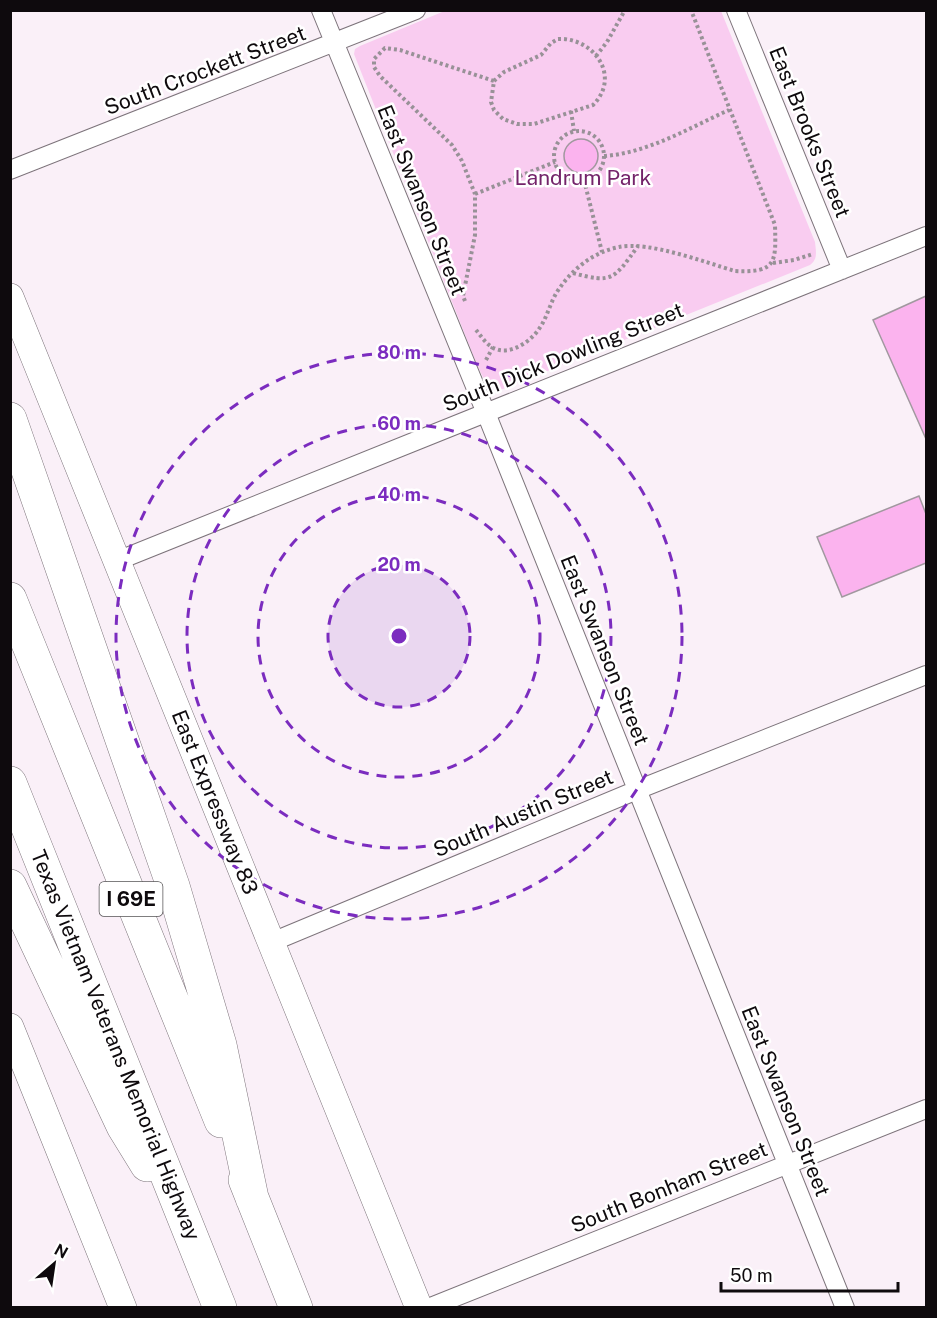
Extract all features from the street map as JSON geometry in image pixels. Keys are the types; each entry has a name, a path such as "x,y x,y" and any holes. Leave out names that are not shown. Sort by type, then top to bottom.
{"highway":[{"path":"10,419 173,886 220,1045 252,1198"},
{"name":"I 69E","path":"10,599 296,1308"},
{"name":"Texas Vietnam Veterans Memorial Highway","path":"10,783 220,1308"},
{"path":"10,886 123,1126 197,1248"}],"main road":[{"name":"East Expressway 83","path":"10,297 419,1308"},
{"path":"10,1027 123,1308"}],"street":[{"name":"East Swanson Street","path":"321,10 486,413 845,1308"},
{"name":"South Crockett Street","path":"10,170 416,10"},
{"name":"East Brooks Street","path":"736,10 842,270"},
{"name":"South Dick Dowling Street","path":"117,561 927,236"},
{"name":"South Austin Street","path":"272,942 637,790 927,675"},
{"name":"South Bonham Street","path":"428,1308 927,1109"}],"path":[{"path":"596,56 607,42 625,10"},
{"path":"474,327 488,344 497,350 521,345 532,338 540,327 557,292 573,273 586,261 602,252 619,247 639,246 735,271 749,272 764,269 772,263 776,253 775,225 691,10"},
{"path":"558,39 570,39 596,56 603,65 605,74 604,88 600,98 592,105 534,124 517,124 503,119 494,110 491,102 494,81 504,72 541,55 551,43 558,39"},
{"path":"467,310 464,296 476,235 475,194 462,161 452,145 380,76 374,67 374,58 385,48 400,50 494,81"},
{"path":"365,57 374,58"},
{"path":"604,156 641,150 729,110"},
{"path":"571,111 574,132"},
{"path":"587,132 594,136 603,148 604,156 598,172 584,180 567,178 560,172 555,162 555,148 564,135 587,132"},
{"path":"475,194 555,162"},
{"path":"584,180 602,252"},
{"path":"573,273 605,280 614,274 639,246"},
{"path":"772,263 794,261 813,254"}],"green space":[{"name":"Landrum Park","path":"447,10 721,11 815,242 814,260 810,265 503,389 495,391 489,389 477,365 354,54 355,49 360,46"}],"building":[{"path":"581,139 593,144 598,156 593,168 581,173 569,168 564,156 569,144"},
{"path":"926,296 926,439 873,320"},
{"path":"919,496 926,514 926,563 842,597 817,537"}]}
